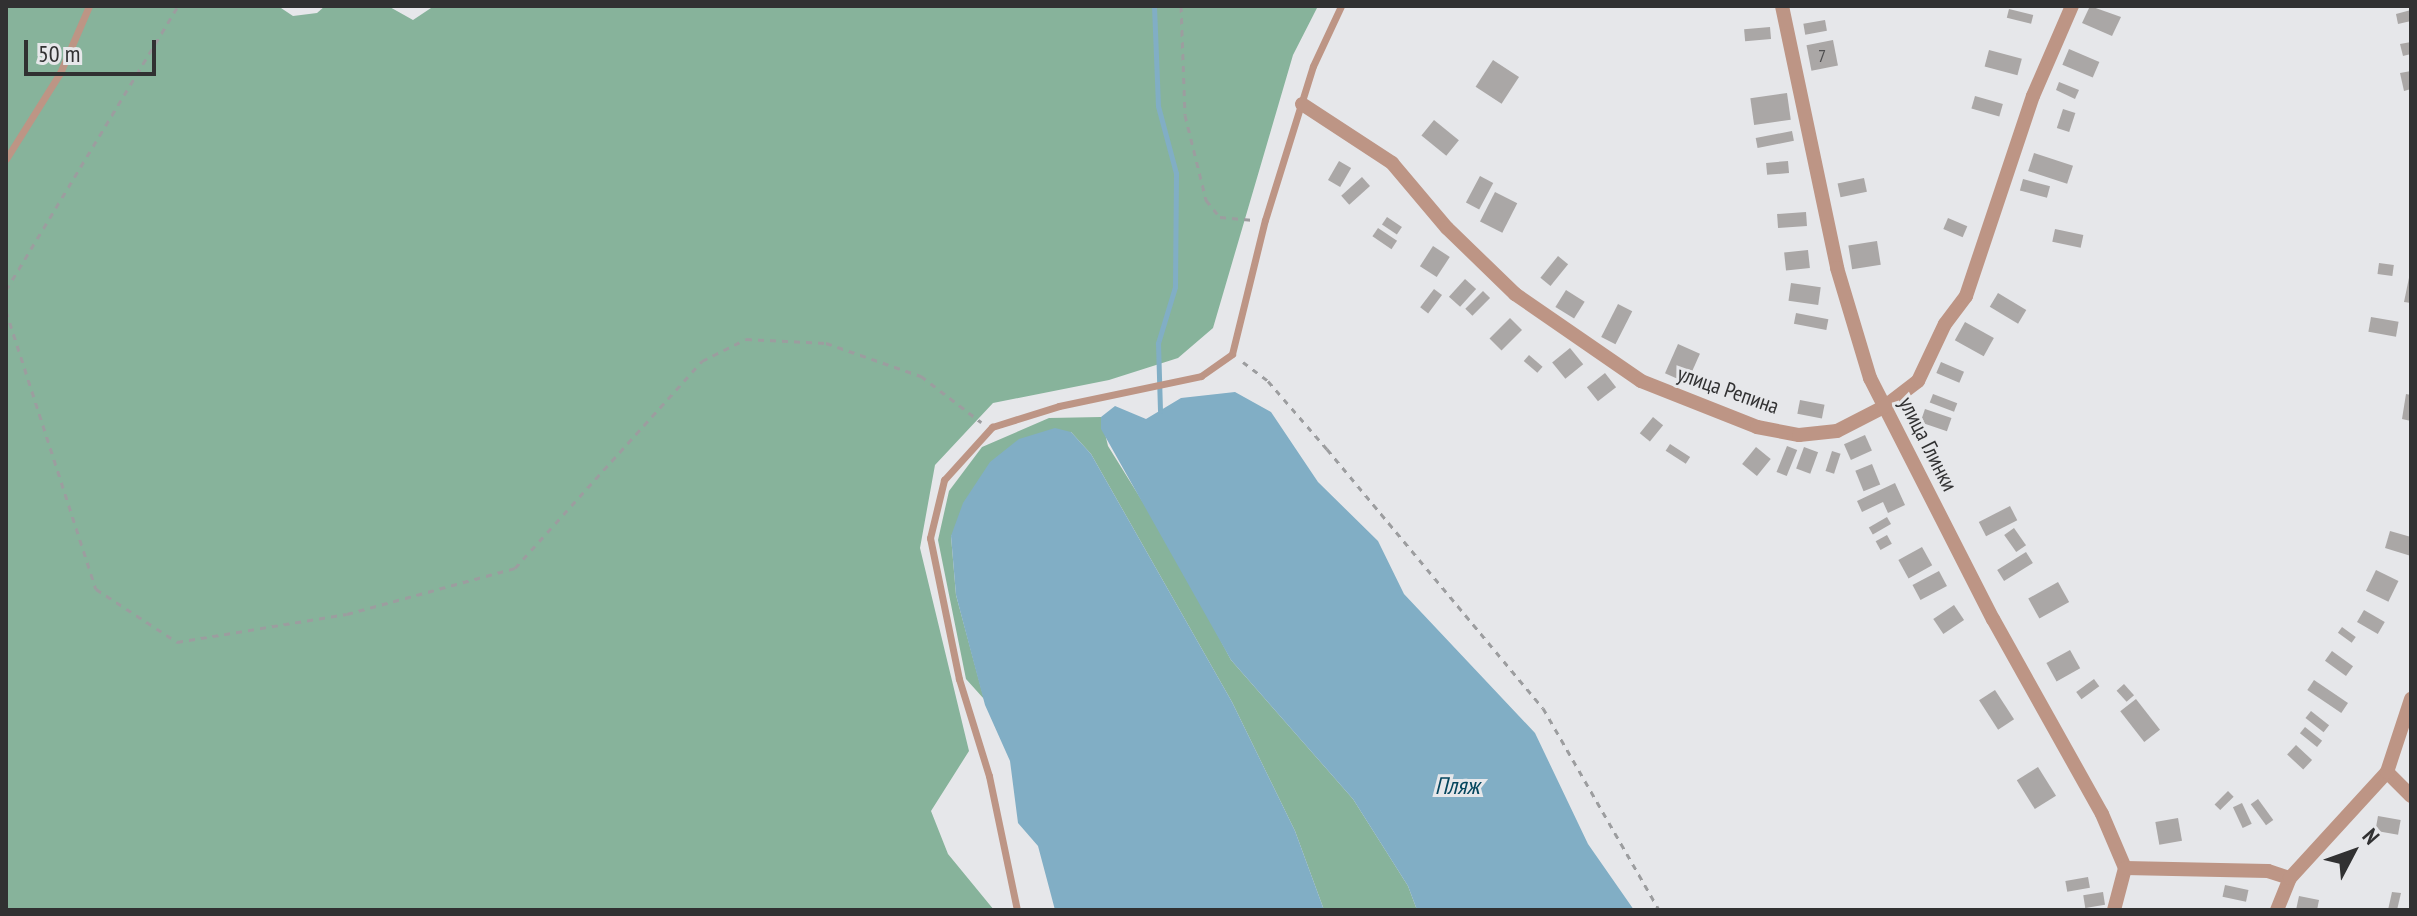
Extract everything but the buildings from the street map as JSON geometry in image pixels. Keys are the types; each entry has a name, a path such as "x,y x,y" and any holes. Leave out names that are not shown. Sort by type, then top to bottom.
{"street":[{"name":"улица Глинки","path":"1782,6 1837,268 1870,378 1993,619 2102,814 2125,868"},
{"name":"улица Репина","path":"1302,104 1392,163 1447,228 1515,294 1641,381 1757,427 1799,435 1837,431 1884,407 1918,381 1945,324 1966,296 2033,96 2072,6"},
{"path":"2277,910 2290,878 2387,772 2411,699"},
{"path":"2387,772 2411,796"},
{"path":"2114,910 2125,868 2268,871 2290,878"}],"lane":[{"path":"6,159 60,73 89,6"},
{"path":"1017,910 989,776 959,679 930,538 944,480 992,427 1059,406 1201,376 1232,354 1265,220 1302,104 1341,6"}],"path":[{"path":"6,290 178,6"},
{"path":"1181,6 1185,115 1206,200 1220,217 1265,220"},
{"path":"6,311 96,589 177,642 347,614 515,568 702,361 746,339 826,343 921,376 992,427"},
{"path":"1232,354 1268,381 1543,708 1659,910"}],"green space":[{"path":"6,6 278,6 293,16 317,13 325,6 388,6 413,20 434,6 1318,6 1293,55 1213,328 1178,358 1109,380 993,403 935,465 920,548 969,751 931,811 948,854 994,910 6,910"},
{"path":"1101,417 1108,446 1172,549 1231,660 1353,799 1408,886 1417,910 1324,910 1295,831 1232,702 1091,454 1071,432 951,536 956,595 984,699 966,679 938,540 949,491 982,447 1049,418"}],"water":[{"name":"Пляж","path":"1235,392 1271,412 1318,482 1378,541 1404,594 1535,733 1588,844 1634,910 1417,910 1408,886 1353,799 1231,660 1101,429 1101,417 1115,406 1146,419 1181,398"},
{"path":"1055,428 1071,432 1091,454 1232,702 1295,831 1324,910 1055,910 1038,846 1018,823 1010,761 985,705 956,595 951,536 963,503 990,462 1019,439"}],"waterway":[{"path":"1154,6 1158,106 1176,173 1175,287 1158,343 1160,411"}]}
